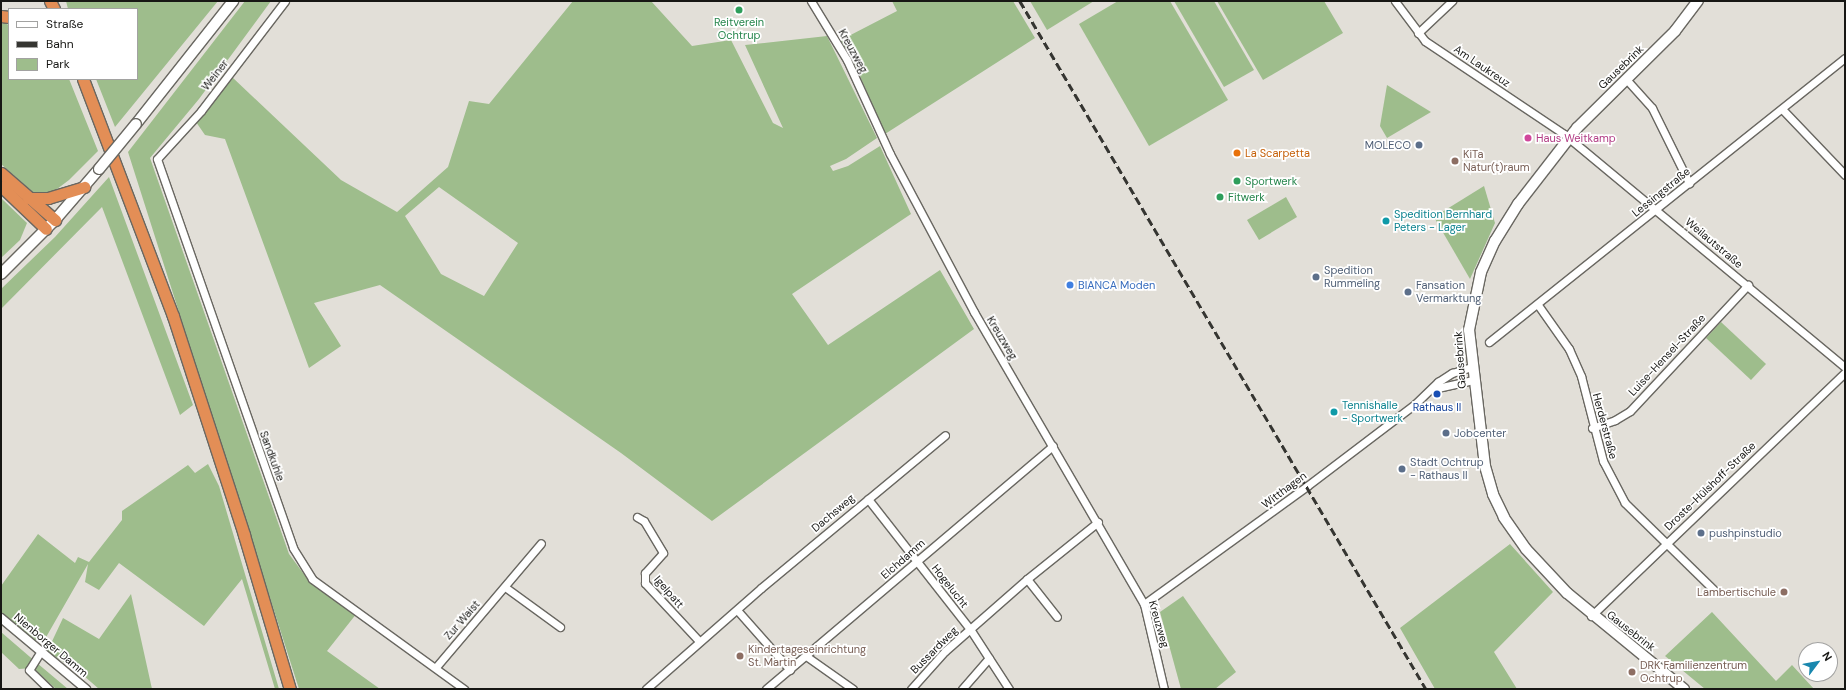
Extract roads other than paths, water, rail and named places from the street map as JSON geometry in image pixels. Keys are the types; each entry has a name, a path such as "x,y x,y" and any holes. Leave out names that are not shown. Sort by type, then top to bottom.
{"highway":[{"path":"83,80 173,316 244,534 290,689"},
{"path":"1,173 54,220"},
{"path":"1,186 46,229"},
{"path":"28,198 48,198 84,187"}],"main road":[{"path":"1,274 46,229 84,187 233,1"},
{"name":"Gausebrink","path":"1684,689 1591,616 1536,561 1500,512 1485,466 1473,380 1469,335 1471,311 1486,260 1518,204 1568,138 1675,31 1698,1"}],"street":[{"name":"Weiner","path":"157,159 201,110 285,1"},
{"name":"Kreuzweg","path":"811,1 847,60 890,154 970,305 1054,446 1144,604 1164,689"},
{"name":"Am Laukreuz","path":"1395,1 1425,42 1568,138"},
{"path":"1418,33 1452,1"},
{"name":"Lessingstraße","path":"1489,342 1538,305 1845,58"},
{"path":"1626,79 1652,108 1689,183"},
{"path":"1782,109 1845,175"},
{"name":"Weilautstraße","path":"1568,138 1748,285 1845,367"},
{"name":"Sandkuhle","path":"157,159 293,548 312,579 436,667 464,689"},
{"name":"Luise-Hensel-Straße","path":"1592,428 1615,420 1630,411 1748,285"},
{"name":"Herderstraße","path":"1538,305 1569,349 1581,376 1592,428 1603,461 1625,503 1667,542 1715,591"},
{"name":"Witthagen","path":"1144,604 1301,491 1433,389 1444,378 1472,367"},
{"name":"Droste-Hülshoff-Straße","path":"1591,616 1845,372"},
{"name":"Witthagen","path":"1433,389 1473,380"},
{"name":"Dachsweg","path":"646,689 700,641 945,436"},
{"name":"Elchdamm","path":"766,689 1054,446"},
{"name":"Hogelucht","path":"868,499 970,629 1009,689"},
{"name":"Igelpatt","path":"637,517 644,521 663,553 645,574 645,583 700,641"},
{"name":"Bussardweg","path":"911,689 945,651 1027,579 1098,522"},
{"name":"Zur Waist","path":"436,667 541,543"},
{"path":"1027,579 1057,617"},
{"path":"505,587 560,627"},
{"path":"737,610 790,670"},
{"name":"Nienborger Damm","path":"1,618 86,689"},
{"path":"41,651 29,670 49,689"},
{"path":"806,656 853,689"},
{"path":"962,689 989,658"}],"railway":[{"path":"1020,1 1426,689"}],"place":[{"name":"Reitverein Ochtrup","path":"739,10"},
{"name":"Haus Weitkamp","path":"1528,138"},
{"name":"MOLECO","path":"1419,145"},
{"name":"La Scarpetta","path":"1237,153"},
{"name":"KiTa Natur(t)raum","path":"1455,161"},
{"name":"Sportwerk","path":"1237,181"},
{"name":"Fitwerk","path":"1220,197"},
{"name":"Spedition Bernhard Peters - Lager","path":"1386,221"},
{"name":"Spedition Rummeling","path":"1316,277"},
{"name":"BIANCA Moden","path":"1070,285"},
{"name":"Fansation Vermarktung","path":"1408,292"},
{"name":"Rathaus II","path":"1437,394"},
{"name":"Tennishalle - Sportwerk","path":"1334,412"},
{"name":"Jobcenter","path":"1446,433"},
{"name":"Stadt Ochtrup - Rathaus II","path":"1402,469"},
{"name":"pushpinstudio","path":"1701,533"},
{"name":"Lambertischule","path":"1784,592"},
{"name":"Kindertageseinrichtung St. Martin","path":"740,656"},
{"name":"DRK Familienzentrum Ochtrup","path":"1632,672"}]}
